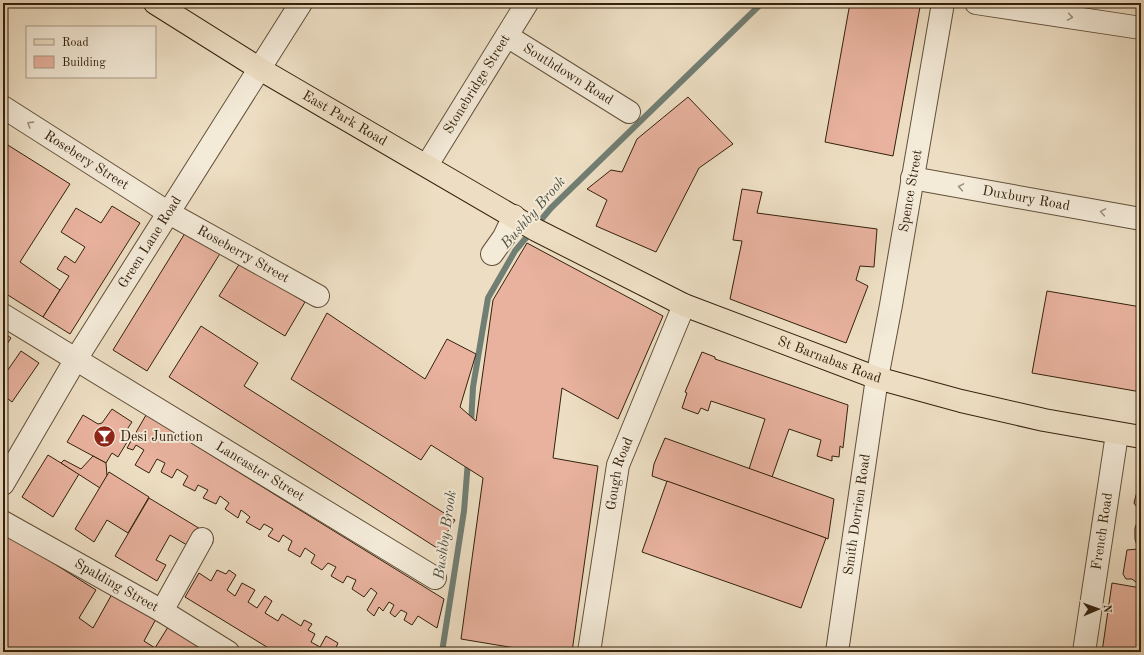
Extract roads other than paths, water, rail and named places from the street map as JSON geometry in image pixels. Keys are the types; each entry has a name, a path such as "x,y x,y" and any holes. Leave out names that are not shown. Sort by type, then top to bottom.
{"main road":[{"name":"East Park Road","path":"155,3 260,69 427,165 524,223"},
{"name":"St Barnabas Road","path":"524,223 684,305 877,378 961,401 1044,420 1141,437"}],"street":[{"name":"Green Lane Road","path":"3,484 76,359 301,3"},
{"name":"Stonebridge Street","path":"427,165 528,3"},
{"name":"Spence Street","path":"877,378 943,3"},
{"path":"976,3 1141,28"},
{"name":"Southdown Road","path":"507,36 629,112"},
{"name":"Rosebery Street","path":"3,107 169,213"},
{"name":"Duxbury Road","path":"912,178 1141,219"},
{"name":"Roseberry Street","path":"169,213 318,296"},
{"path":"492,254 504,237 524,223"},
{"name":"Gough Road","path":"589,652 618,465 684,305"},
{"name":"Lancaster Street","path":"3,315 435,578"},
{"name":"Smith Dorrien Road","path":"837,652 877,378"},
{"name":"French Road","path":"1084,652 1117,434"},
{"name":"Spalding Street","path":"3,522 162,611 228,652"},
{"path":"162,611 202,539"}],"waterway":[{"name":"Bushby Brook","path":"471,424 473,387 488,298 515,251 551,208 762,3"},
{"name":"Bushby Brook","path":"442,652 464,511 468,461"}],"place":[{"name":"Desi Junction","path":"104,437"}]}
